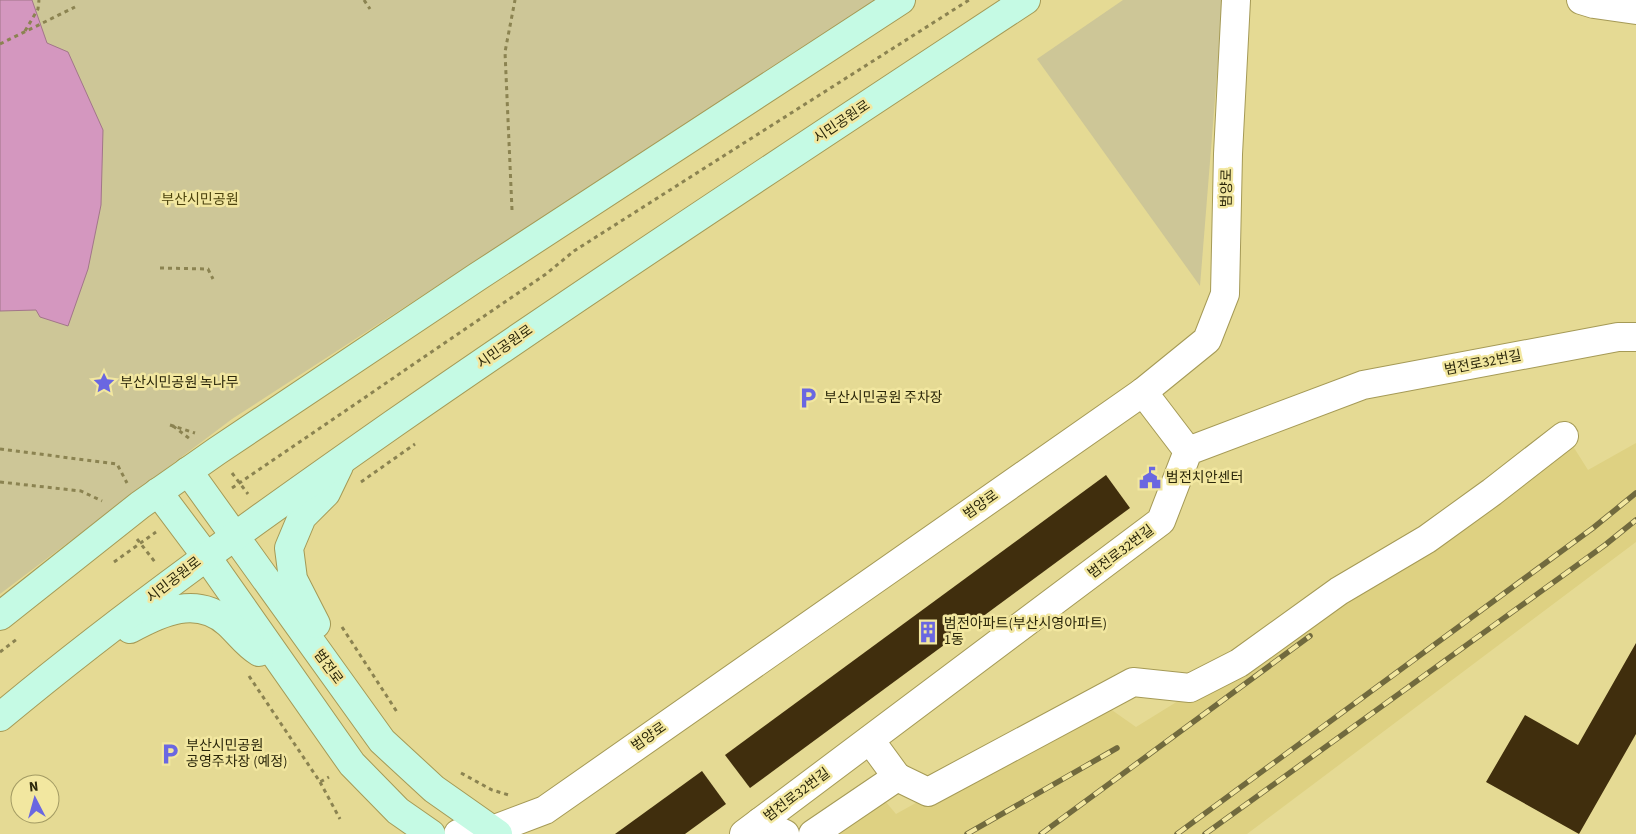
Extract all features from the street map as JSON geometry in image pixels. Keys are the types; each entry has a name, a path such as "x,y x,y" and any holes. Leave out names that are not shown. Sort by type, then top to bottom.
{"main road":[{"path":"0,616 123,518 188,470 476,277 901,0"},
{"name":"시민공원로","path":"0,717 206,556 342,460 534,326 1026,0"},
{"path":"321,657 316,623 293,579 289,548 302,517 326,492 342,460"},
{"name":"범전로","path":"188,470 382,741 434,789 495,832"},
{"path":"158,492 206,556 352,764 398,811 431,834"},
{"path":"96,641 123,634 156,615 188,608 205,608 226,622 250,646 281,664"}],"street":[{"name":"범양로","path":"458,834 495,832 545,810 1143,392 1207,340 1225,294 1228,154 1236,0"},
{"path":"1581,0 1636,10"},
{"name":"범전로32번길","path":"752,828 1162,521 1188,451 1363,385 1618,337 1636,337"},
{"path":"1143,392 1188,451"},
{"path":"870,740 898,777 928,792 1133,682 1190,688 1239,663 1339,591 1427,539 1564,436"},
{"path":"813,834 898,777"},
{"path":"752,828 785,834"}],"path":[{"path":"25,31 38,9 39,0"},
{"path":"364,0 370,9"},
{"path":"512,210 505,52 515,0"},
{"path":"227,491 546,274 574,251 969,0"},
{"path":"0,44 75,7"},
{"path":"160,268 208,269 213,279"},
{"path":"355,487 415,444"},
{"path":"0,449 117,464"},
{"path":"0,482 81,491 114,507 140,543 158,530"},
{"path":"341,626 399,716"},
{"path":"458,772 492,790 510,796"},
{"path":"320,782 340,819"}],"shaded area":[{"path":"0,0 32,0 47,43 68,52 103,130 101,205 88,269 68,326 40,317 36,310 0,311"},
{"path":"1571,443 1588,470 1636,443 1636,542 1247,834 813,834 875,789 896,814 1099,701 1136,727 1311,619"}],"green space":[{"name":"부산시민공원","path":"0,0 878,0 232,419 0,594"},
{"path":"1123,0 1223,0 1200,286 1037,59"}],"building":[{"name":"범전아파트(부산시영아파트) 1동","path":"1106,475 1130,508 750,788 725,755"},
{"path":"1636,643 1636,734 1579,834 1486,782 1525,715 1578,745"},
{"path":"702,771 726,804 685,834 615,834"}],"railway":[{"path":"1177,834 1593,528 1636,493"},
{"path":"1205,834 1605,545 1636,520"},
{"path":"1041,834 1310,636"},
{"path":"967,834 1117,748"}],"place":[{"name":"부산시민공원 녹나무","path":"104,383"},
{"name":"부산시민공원 주차장","path":"808,398"},
{"name":"범전치안센터","path":"1150,478"},
{"name":"범전아파트(부산시영아파트) 1동","path":"928,632"},
{"name":"부산시민공원 공영주차장 (예정)","path":"170,754"}]}
